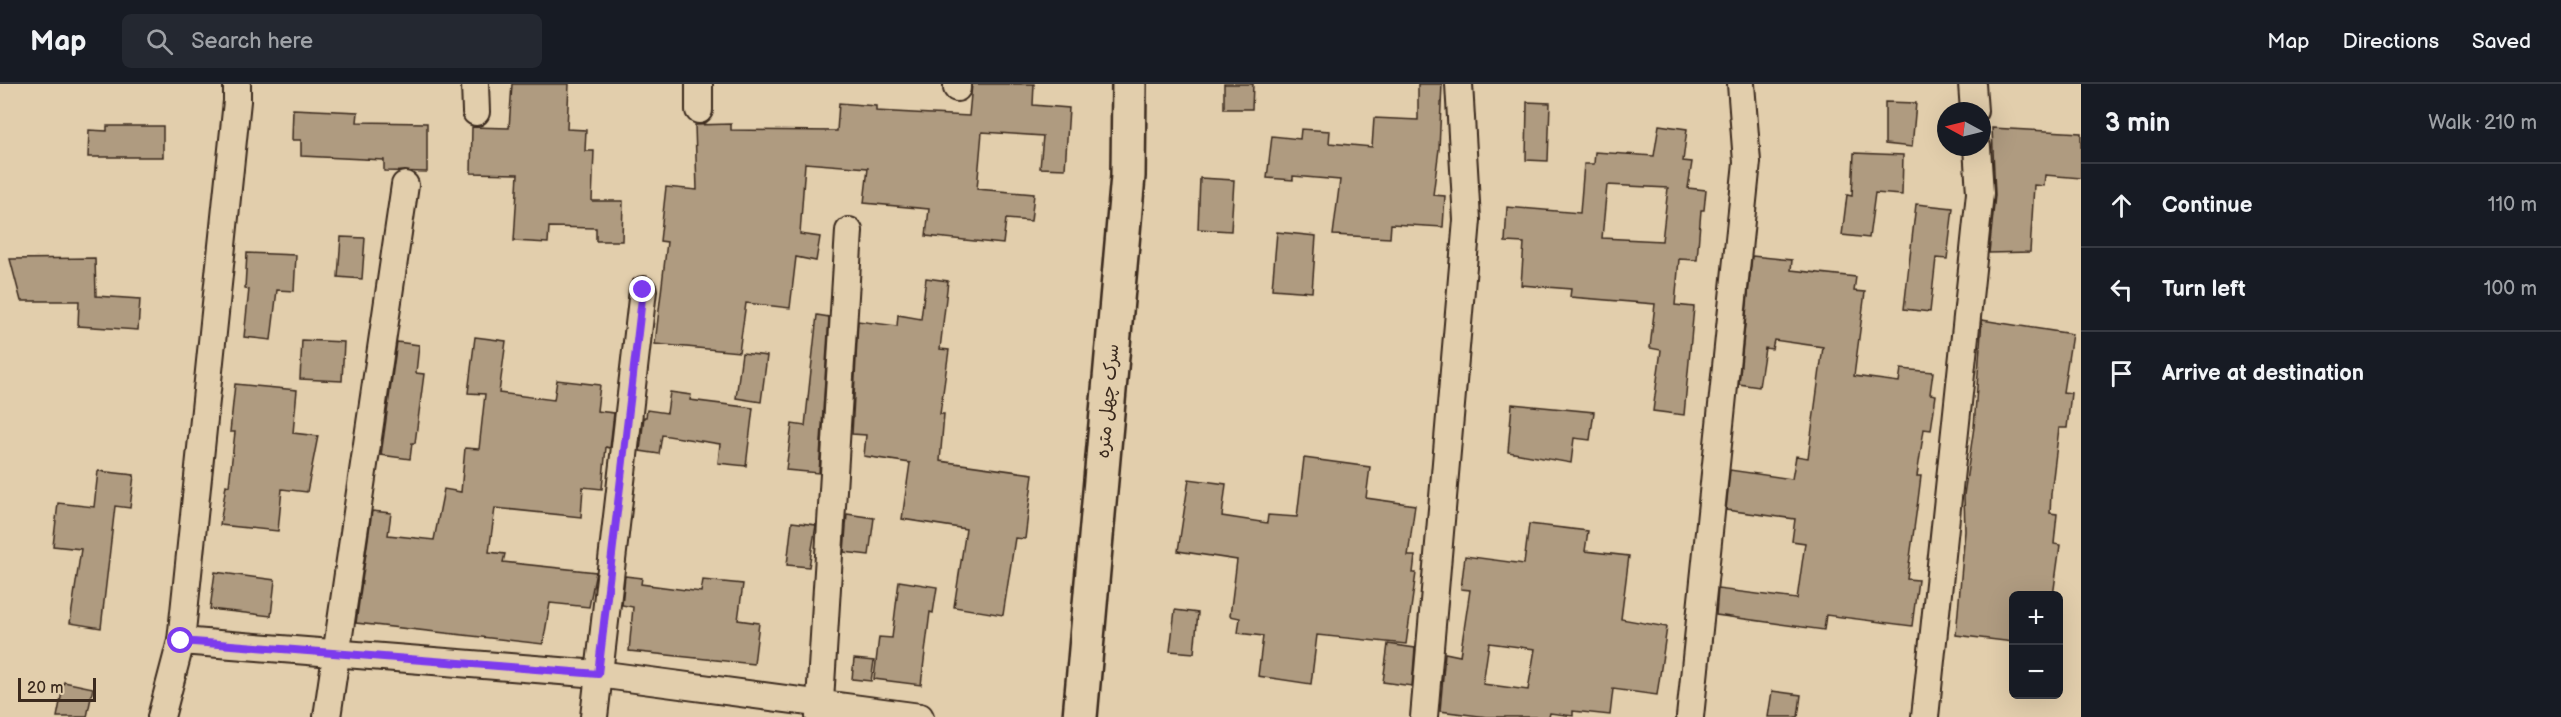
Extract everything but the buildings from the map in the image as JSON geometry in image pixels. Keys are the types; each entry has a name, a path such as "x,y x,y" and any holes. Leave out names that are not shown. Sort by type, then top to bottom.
{"street":[{"path":"161,717 181,641 237,84"},
{"path":"475,84 476,112"},
{"path":"699,84 699,110"},
{"name":"سرک چهل متره","path":"1080,717 1128,176 1129,84"},
{"path":"1424,717 1467,220 1459,84"},
{"path":"1690,717 1747,162 1741,84"},
{"path":"1972,84 1973,102"},
{"path":"1925,717 1980,193 1978,156"},
{"path":"327,717 334,654 405,185"},
{"path":"819,710 849,231"},
{"path":"594,717 643,290"},
{"path":"181,641 598,674 819,710 920,717"}],"route":[{"path":"181,641 598,674 643,290"}]}
